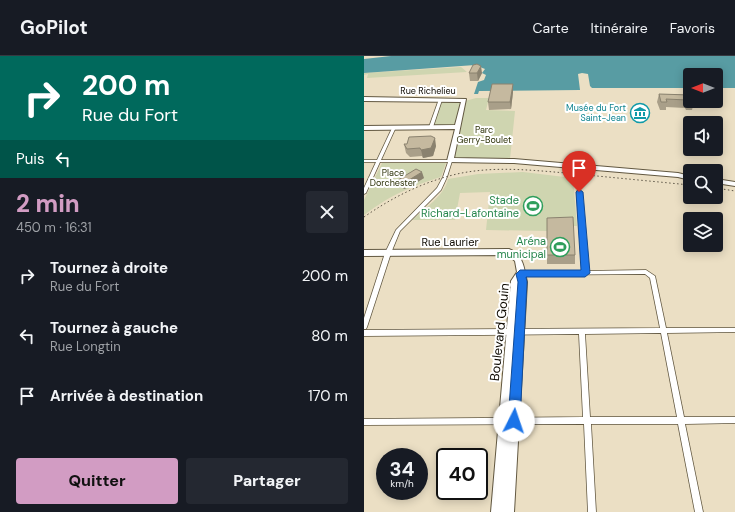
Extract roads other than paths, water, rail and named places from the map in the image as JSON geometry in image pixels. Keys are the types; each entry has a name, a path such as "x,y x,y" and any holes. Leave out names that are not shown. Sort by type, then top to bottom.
{"street":[{"name":"Rue Richelieu","path":"364,99 464,100 457,127"},
{"path":"431,127 440,100"},
{"path":"364,193 394,127"},
{"path":"364,128 457,127 450,162 445,177 439,189 398,230 388,253 364,327"},
{"path":"364,161 515,164 683,178"},
{"path":"723,182 735,184"},
{"path":"579,192 585,273"},
{"name":"Rue Laurier","path":"364,253 509,252 515,255 519,261 520,274"},
{"path":"520,274 646,272 653,277 700,512"},
{"name":"Boulevard Gouin","path":"497,512 509,421 516,331 523,282 520,274"},
{"path":"364,333 735,330"},
{"path":"582,331 592,512"},
{"path":"364,422 735,420"},
{"name":"Boulevard Gouin","path":"508,512 509,421"}],"water":[{"path":"391,56 735,56 735,88 723,88 723,68 683,68 683,88 592,88 590,86 588,74 582,73 578,74 580,90 479,91 478,94 474,94 478,82 484,80 486,75 482,73 485,69 475,65 364,73 364,59"}],"railway":[{"path":"364,217 397,197 432,181 457,174 484,170 512,169 683,184"},
{"path":"723,189 735,191"}],"place":[{"name":"Musée du Fort Saint-Jean","path":"640,113"},
{"name":"Stade Richard-Lafontaine","path":"533,206"},
{"name":"Aréna municipal","path":"560,247"}],"park label":[{"name":"Parc Gerry-Boulet","path":"484,136"},
{"name":"Place Dorchester","path":"393,178"}]}
